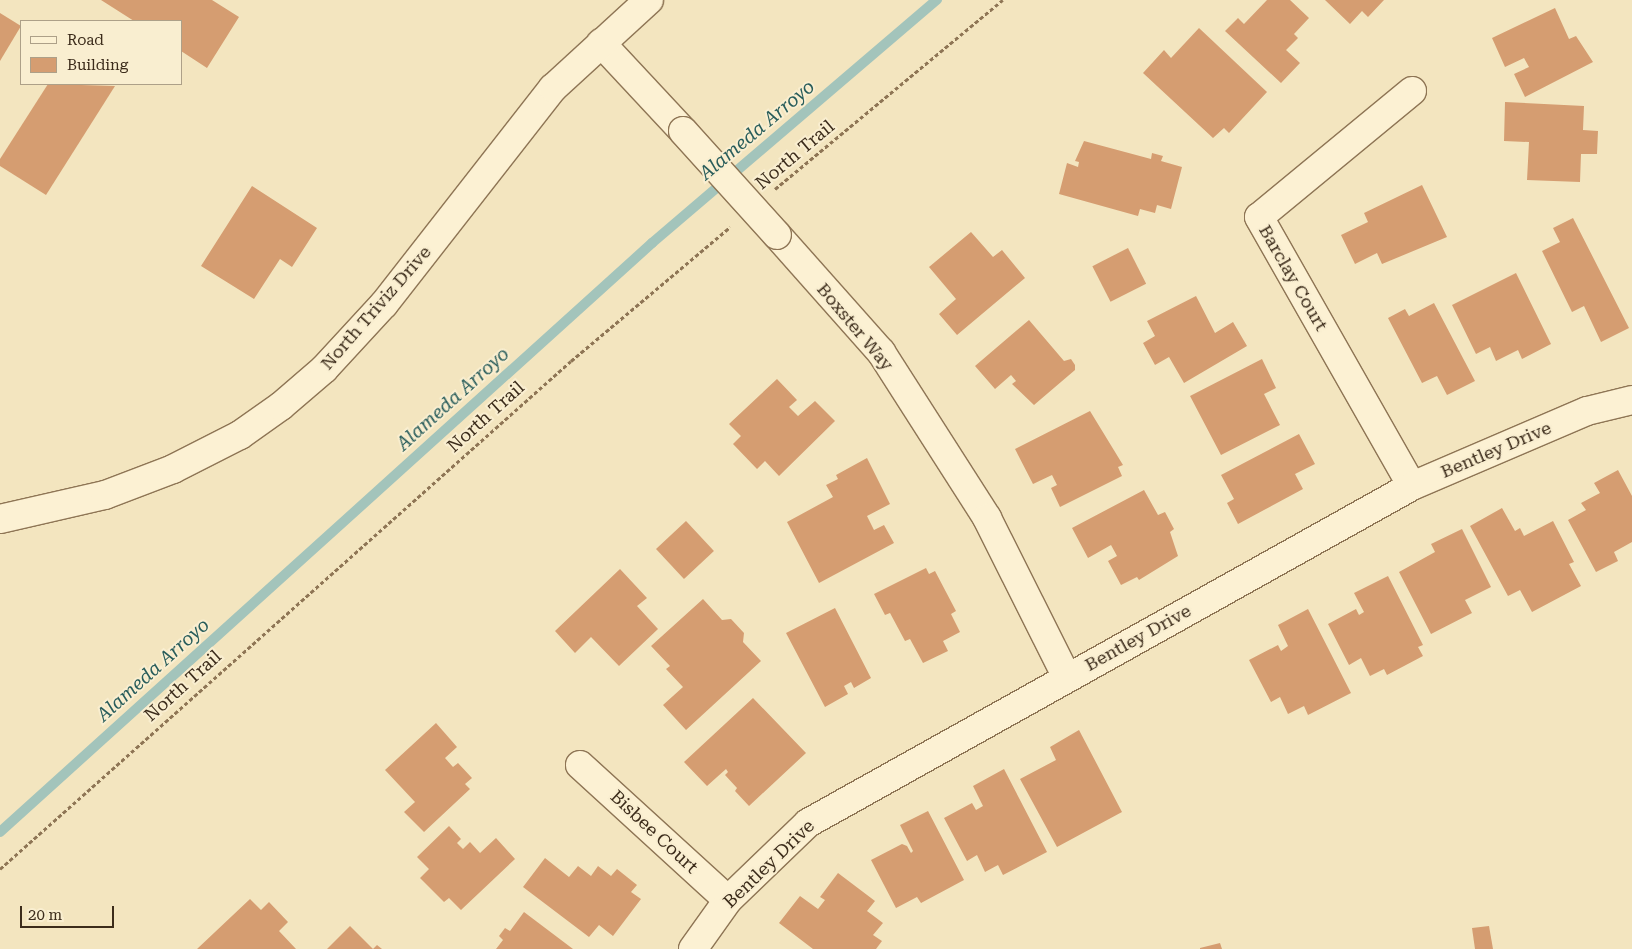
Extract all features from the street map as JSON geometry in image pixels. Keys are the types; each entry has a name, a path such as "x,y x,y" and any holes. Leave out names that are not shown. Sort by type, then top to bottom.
{"street":[{"name":"North Triviz Drive","path":"0,519 105,495 173,469 240,436 281,406 324,369 384,304 553,88 649,0"},
{"name":"Boxster Way","path":"601,43 684,131 881,352 987,518 1067,678"},
{"name":"Barclay Court","path":"1412,91 1258,217 1412,486"},
{"name":"Bentley Drive","path":"693,949 728,900 808,823 1412,486 1587,411 1632,400"},
{"name":"Bisbee Court","path":"580,765 728,900"}],"path":[{"name":"North Trail","path":"774,190 1003,0"},
{"name":"North Trail","path":"0,870 563,368 736,222"}],"building":[{"path":"101,0 212,0 239,17 207,68 182,52 182,20 132,20"},
{"path":"1267,0 1290,0 1309,18 1294,34 1298,38 1286,50 1300,63 1281,83 1225,31 1238,18 1244,24"},
{"path":"1325,0 1384,0 1368,17 1362,11 1350,24"},
{"path":"1555,8 1569,39 1576,36 1593,62 1525,97 1514,74 1529,67 1524,58 1505,67 1492,38"},
{"path":"0,13 20,25 20,28 0,61"},
{"path":"1199,28 1267,92 1229,133 1224,128 1213,138 1143,73 1164,50 1171,58"},
{"path":"47,85 115,86 46,195 0,166 0,159"},
{"path":"1505,102 1584,106 1583,130 1598,131 1597,154 1581,154 1580,182 1527,180 1529,142 1504,141"},
{"path":"1084,141 1151,159 1152,153 1163,156 1161,161 1182,167 1171,209 1157,205 1155,213 1140,209 1138,216 1059,194 1067,163 1078,167 1079,162 1075,161"},
{"path":"1422,185 1447,237 1382,264 1377,253 1355,264 1341,235 1368,222 1364,213"},
{"path":"252,186 317,228 292,267 280,259 254,299 201,266"},
{"path":"1573,218 1629,328 1601,342 1584,306 1572,312 1542,251 1560,242 1553,228"},
{"path":"971,232 993,257 1002,250 1025,278 957,335 939,314 956,299 929,267"},
{"path":"1128,248 1146,284 1111,302 1092,266"},
{"path":"1516,273 1551,344 1522,359 1518,350 1496,361 1490,347 1476,354 1452,305"},
{"path":"1196,296 1215,333 1233,322 1247,346 1184,383 1169,357 1155,365 1143,343 1155,336 1147,321"},
{"path":"1434,303 1475,381 1447,395 1437,376 1422,383 1388,318 1405,309 1409,316"},
{"path":"1029,320 1064,361 1071,359 1075,365 1075,370 1034,405 1012,384 1016,381 1011,375 995,389 975,366"},
{"path":"1262,359 1276,388 1264,394 1280,425 1221,455 1190,396"},
{"path":"777,379 797,400 789,407 798,416 815,401 835,421 779,476 765,461 757,469 733,444 741,436 729,424"},
{"path":"1090,411 1123,465 1118,467 1122,476 1060,507 1051,488 1057,485 1052,475 1033,484 1015,449"},
{"path":"1299,434 1315,464 1295,474 1303,489 1238,524 1227,503 1234,499 1221,475"},
{"path":"867,458 890,504 867,516 874,530 884,525 894,543 819,583 787,522 833,497 826,485 838,479 836,475"},
{"path":"1618,470 1632,496 1632,542 1614,552 1618,561 1596,572 1568,520 1586,510 1581,503 1600,493 1594,483"},
{"path":"1144,490 1158,515 1165,512 1174,529 1170,532 1178,556 1139,580 1137,577 1121,585 1108,561 1117,556 1111,545 1088,558 1072,528"},
{"path":"1502,508 1515,531 1520,528 1524,536 1553,521 1574,562 1569,564 1581,586 1532,612 1520,590 1508,596 1470,526"},
{"path":"686,521 714,551 684,579 656,549"},
{"path":"1462,529 1491,587 1465,600 1472,613 1431,634 1399,572 1435,552 1431,544"},
{"path":"926,568 929,574 935,571 956,611 951,614 960,632 943,641 948,651 923,663 910,639 905,641 890,613 885,615 874,594"},
{"path":"620,569 647,598 637,606 658,629 619,666 591,637 575,653 555,631"},
{"path":"1388,576 1423,645 1418,647 1423,656 1387,675 1384,669 1370,676 1361,658 1349,665 1328,624 1356,609 1359,615 1364,612 1354,593"},
{"path":"703,599 722,620 731,619 744,633 743,642 761,661 686,730 663,705 683,687 666,669 670,666 651,646"},
{"path":"835,608 871,678 854,688 851,682 844,686 848,694 825,707 786,633"},
{"path":"1308,609 1351,693 1308,715 1304,706 1288,714 1280,697 1271,702 1249,660 1278,645 1281,651 1288,646 1278,625"},
{"path":"753,698 806,753 749,806 735,791 737,788 725,775 728,772 726,769 707,786 684,762"},
{"path":"436,723 457,747 445,758 453,767 458,763 472,778 465,784 470,789 424,832 404,812 415,802 385,770"},
{"path":"1079,730 1122,812 1057,847 1020,779 1056,760 1050,747"},
{"path":"1004,769 1047,852 1003,875 998,865 985,872 977,855 967,861 944,818 972,803 976,810 983,806 973,786"},
{"path":"928,811 964,880 921,903 917,897 896,908 871,860 902,844 907,846 911,853 913,851 900,825"},
{"path":"449,826 461,839 457,843 463,849 470,842 480,853 496,838 515,859 461,910 449,898 444,902 420,878 429,869 417,857"},
{"path":"545,858 569,877 578,866 591,876 598,866 611,876 617,869 637,885 631,892 641,899 613,936 599,925 589,937 523,887"},
{"path":"838,873 875,901 867,911 883,923 873,935 882,941 876,949 813,949 779,923 800,896 818,909 825,900 820,897"},
{"path":"250,899 261,910 269,902 288,922 279,931 296,949 197,949"},
{"path":"524,912 573,949 496,949 503,940 499,936 505,928 510,931"},
{"path":"350,926 373,949 327,949"},
{"path":"1489,926 1493,949 1475,949 1472,928"},
{"path":"1220,943 1222,949 1200,949 1200,948"},
{"path":"377,945 382,949 373,949"}],"waterway":[{"name":"Alameda Arroyo","path":"0,832 652,243 937,0"}]}
